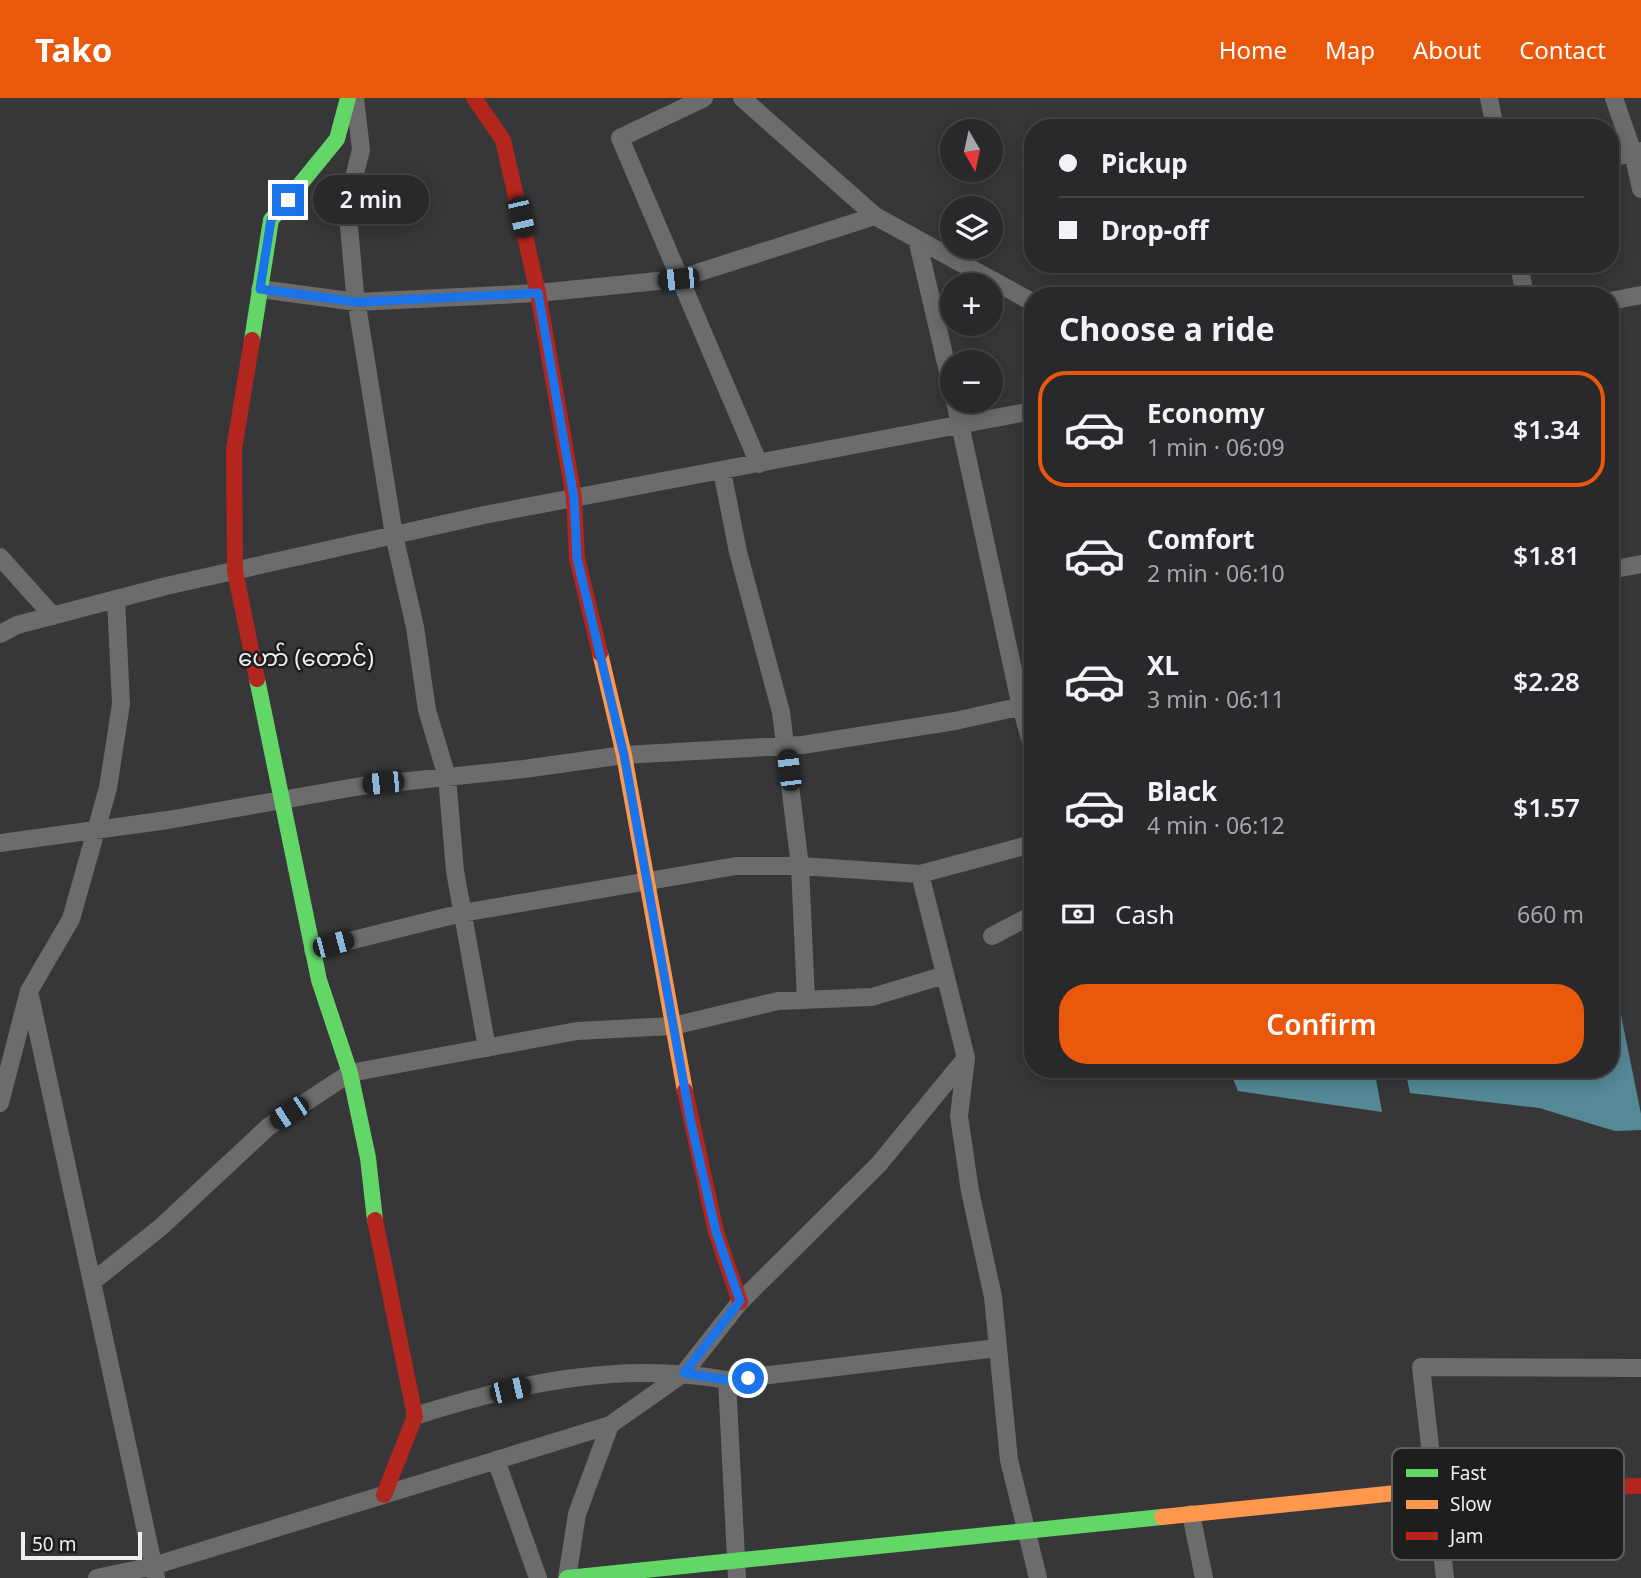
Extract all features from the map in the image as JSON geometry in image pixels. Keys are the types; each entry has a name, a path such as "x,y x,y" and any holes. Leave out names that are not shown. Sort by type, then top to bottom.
{"street":[{"path":"348,98 337,139 271,220 234,449 235,571 319,980 350,1073 368,1158 377,1234 415,1416 384,1495"},
{"path":"355,98 361,150 347,205 357,302 394,535 415,627 427,710 447,777 462,913 487,1048"},
{"path":"474,98 503,140 538,293 574,498 577,558 624,755 691,1123 716,1232 740,1301"},
{"path":"704,98 620,138 759,464"},
{"path":"742,98 875,216 1024,298"},
{"path":"1489,98 1493,119"},
{"path":"1614,98 1637,152 1641,189"},
{"path":"1619,156 1637,152"},
{"path":"260,289 357,302 538,293 678,279 875,216"},
{"path":"917,239 943,350"},
{"path":"1619,299 1641,295"},
{"path":"958,413 1024,692"},
{"path":"0,634 17,625 116,599 394,535 1024,413"},
{"path":"722,471 738,552 762,631 786,746 800,866 806,1000"},
{"path":"0,557 53,616"},
{"path":"1619,568 1641,564"},
{"path":"0,1103 29,991 71,919 98,830 121,704 116,599"},
{"path":"0,843 98,830 361,786 624,755 786,746 931,725 1024,706"},
{"path":"313,950 462,913 736,866 800,866 920,874 1024,846"},
{"path":"920,874 966,1058 959,1116 970,1191 993,1297 1009,1460 1029,1531 1038,1578"},
{"path":"992,936 1024,919"},
{"path":"92,1282 161,1227 268,1127 350,1073 577,1031 673,1026 779,1001 872,997 945,975"},
{"path":"29,991 154,1572"},
{"path":"97,1578 154,1572 384,1495 610,1425 684,1373 740,1301 879,1164 966,1058"},
{"path":"415,1416 467,1399 552,1380 617,1372 684,1373 727,1380 997,1348"},
{"path":"1430,1448 1421,1367 1641,1368"},
{"path":"727,1380 737,1569"},
{"path":"610,1425 578,1514 567,1578 737,1569 1029,1531 1392,1493"},
{"path":"496,1460 538,1578"},
{"path":"1191,1514 1204,1578"},
{"path":"1443,1560 1445,1578"}],"water":[{"path":"1619,1005 1641,1114 1641,1130 1615,1131 1539,1108 1410,1093 1407,1078 1619,1078"},
{"path":"1233,1078 1376,1078 1382,1112 1238,1091"}],"traffic: fast":[{"path":"252,340 271,220 337,139 348,98"},
{"path":"257,679 319,980 350,1073 368,1158 375,1220"},
{"path":"567,1578 1162,1517"}],"traffic: slow":[{"path":"600,653 624,755 685,1091"},
{"path":"1162,1517 1392,1493"}],"traffic: jam":[{"path":"474,98 503,140 538,293 574,498 577,558 600,653"},
{"path":"252,340 234,449 235,571 257,679"},
{"path":"685,1091 716,1232 740,1302"},
{"path":"375,1220 415,1416 384,1495"},
{"path":"1624,1486 1641,1486"}],"district":[{"name":"ဟော် (တောင်)","path":"306,657"}],"route":[{"path":"288,200 271,220 260,289 357,302 538,293 574,498 577,558 624,755 691,1123 716,1232 740,1301 684,1373 727,1380 748,1378"}]}
